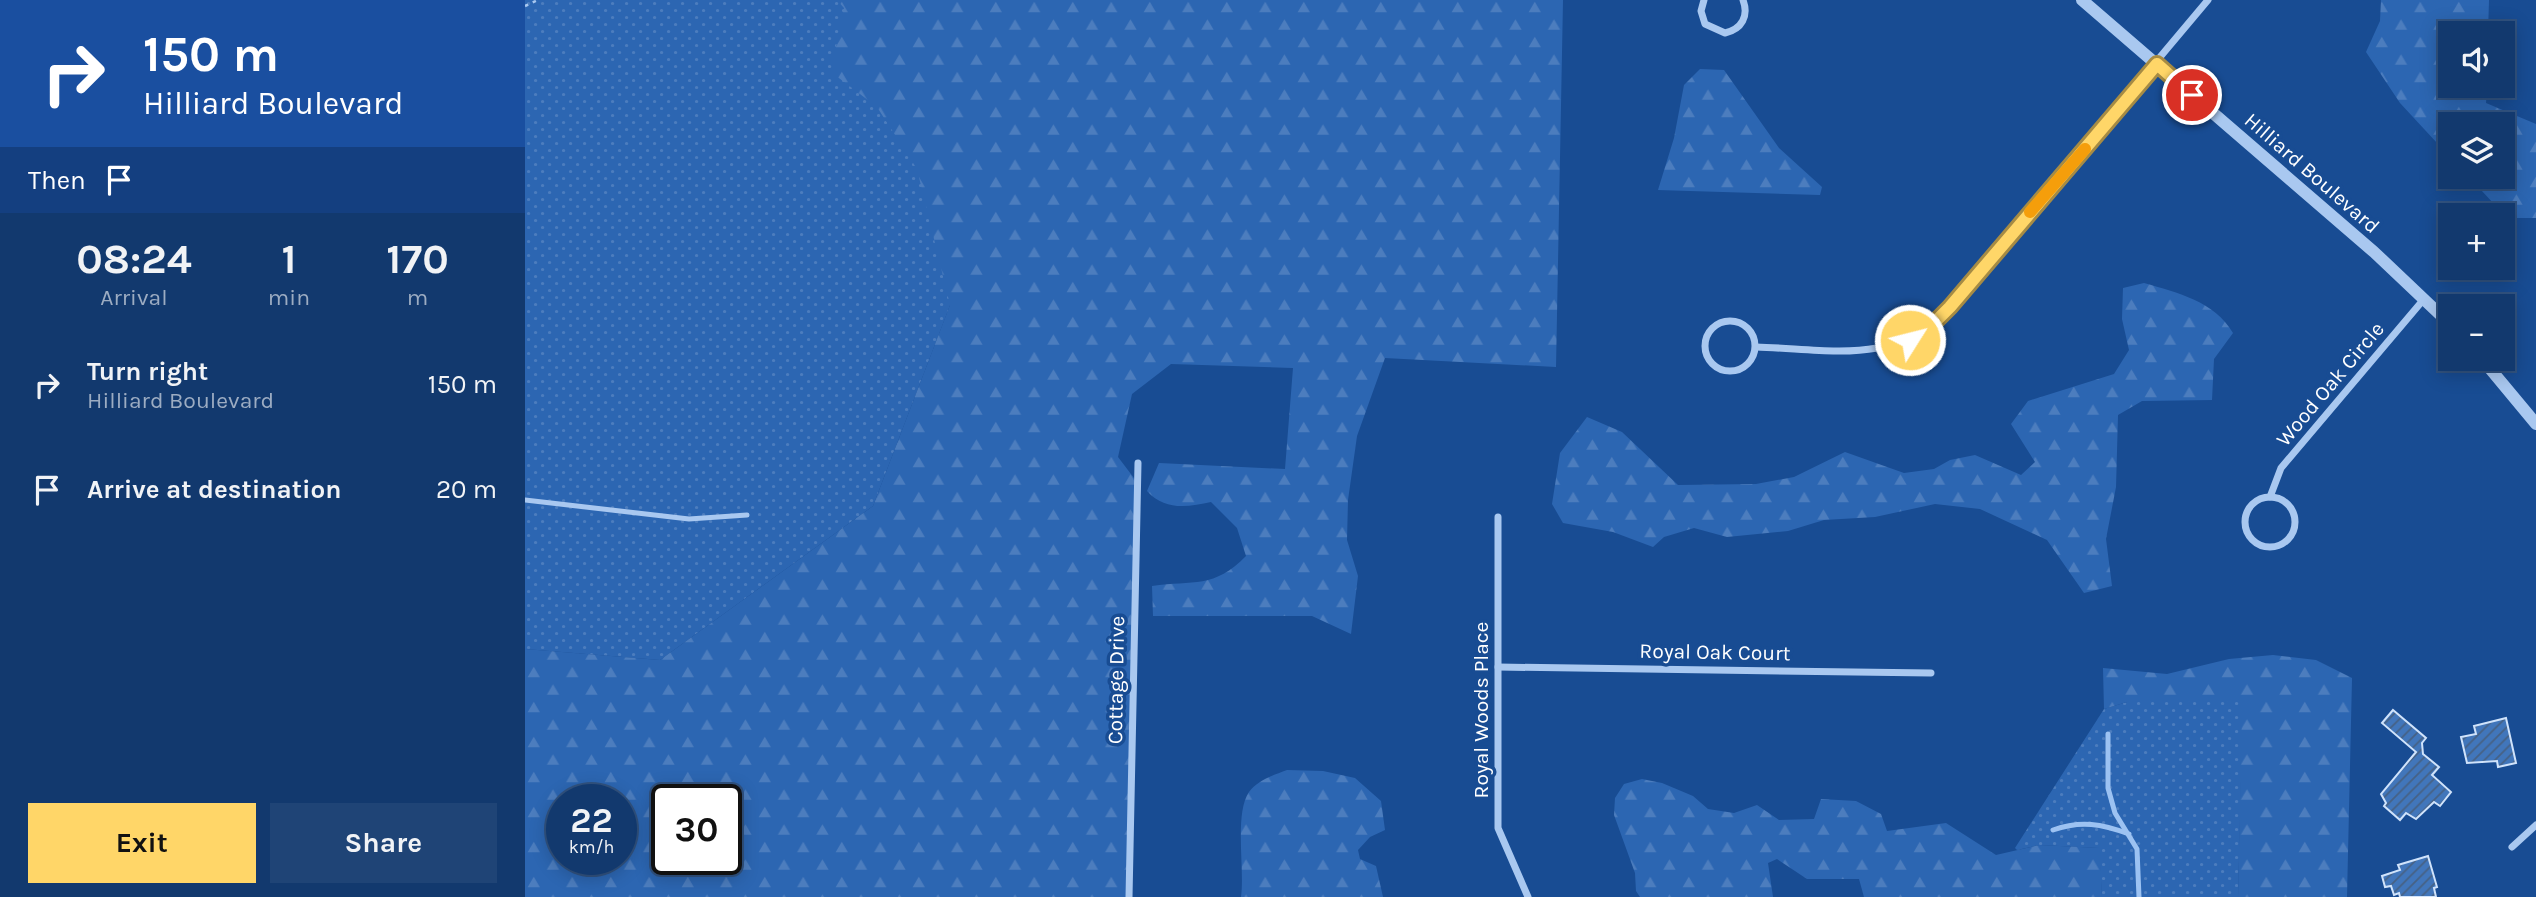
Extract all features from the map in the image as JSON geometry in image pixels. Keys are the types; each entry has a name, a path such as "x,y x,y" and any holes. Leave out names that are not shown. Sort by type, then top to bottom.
{"street":[{"path":"1704,0 1701,11 1705,24 1725,33 1739,27 1743,21 1743,0"},
{"name":"Hilliard Boulevard","path":"2082,0 2438,312"},
{"path":"1756,347 1875,349 1899,344 1920,334 1950,307 2209,0"},
{"name":"Wood Oak Circle","path":"2270,497 2281,468 2425,298"},
{"path":"1731,321 1746,326 1756,347 1749,363 1742,369 1725,371 1711,362 1705,346 1706,338 1716,325 1731,321"},
{"path":"2492,371 2536,424"},
{"name":"Cottage Drive","path":"1129,897 1138,463"},
{"name":"Wood Oak Circle","path":"2270,497 2285,502 2295,522 2284,542 2269,547 2253,540 2248,534 2245,517 2254,502 2270,497"},
{"name":"Royal Woods Place","path":"1498,517 1498,828 1528,897"},
{"name":"Royal Oak Court","path":"1498,667 1931,673"},
{"path":"2512,847 2536,825"}],"lane":[{"path":"525,500 689,519 747,515"}],"path":[{"path":"525,6 538,0"}],"green space":[{"path":"525,0 1135,0 962,274 873,506 660,660 525,649"},
{"path":"837,0 1563,0 1556,367 1385,358 1357,436 1348,500 1347,540 1358,576 1351,634 1312,616 1153,616 1152,586 1192,583 1213,578 1224,574 1246,556 1237,528 1211,502 1185,506 1169,505 1147,491 1159,463 1285,469 1293,368 1171,364 1132,394 1118,457 1137,482 1129,897 525,897 525,649 660,660 873,506 950,305 917,169 877,107 831,72 844,8"},
{"path":"2381,0 2489,0 2488,21 2438,21 2438,98 2486,98 2486,103 2507,112 2438,112 2438,144 2400,103 2366,52 2380,21"},
{"path":"1700,69 1724,70 1779,148 1822,187 1820,195 1658,190 1674,138 1684,85"},
{"path":"2515,115 2536,124 2536,218 2515,218 2515,203 2493,203 2480,189 2515,189"},
{"path":"2144,283 2182,295 2205,306 2216,313 2233,333 2214,359 2212,400 2142,401 2118,415 2116,487 2106,539 2112,586 2084,593 2047,540 1980,509 1935,504 1875,517 1824,520 1788,531 1727,537 1694,528 1664,537 1653,547 1613,532 1563,523 1552,504 1560,453 1587,417 1622,432 1678,485 1756,484 1794,477 1845,452 1904,473 1934,469 1950,460 1975,455 2021,475 2035,462 2011,424 2028,401 2114,374 2129,350 2122,319 2123,288"},
{"path":"2273,655 2316,660 2352,678 2347,897 2238,897 2242,702 2127,702 2104,709 2103,668 2167,674 2229,659"},
{"path":"2127,702 2243,702 2238,897 2102,897 2099,848 2039,845 2017,850 2015,848 2104,709"},
{"path":"1287,770 1323,771 1355,778 1381,801 1385,830 1370,837 1358,850 1360,859 1376,866 1383,897 1241,897 1241,828 1245,802 1249,792 1257,784"},
{"path":"1642,779 1662,783 1693,796 1708,809 1734,813 1757,805 1779,820 1814,819 1821,799 1856,801 1881,814 1887,831 1946,823 1996,855 2039,845 2100,848 2102,897 1864,897 1859,879 1807,879 1777,859 1768,863 1773,897 1640,897 1636,891 1635,873 1614,815 1615,798 1624,784"}],"building":[{"path":"2393,710 2426,738 2422,743 2423,754 2439,767 2432,775 2451,792 2440,806 2434,802 2416,819 2406,813 2400,820 2384,806 2386,803 2381,794 2416,752 2382,723"},
{"path":"2506,718 2516,763 2498,767 2497,761 2467,763 2461,737 2476,734 2474,726"},
{"path":"2428,856 2437,887 2434,888 2436,897 2400,897 2399,893 2394,895 2391,886 2385,887 2382,876 2400,870 2398,865"}],"waterway":[{"path":"2108,734 2108,788 2115,813 2137,849 2139,897"},
{"path":"2053,830 2091,824 2129,834"}],"slow traffic":[{"path":"2030,212 2085,149"}],"route":[{"path":"1910,340 1928,329 1950,307 2157,64 2192,95"}]}
